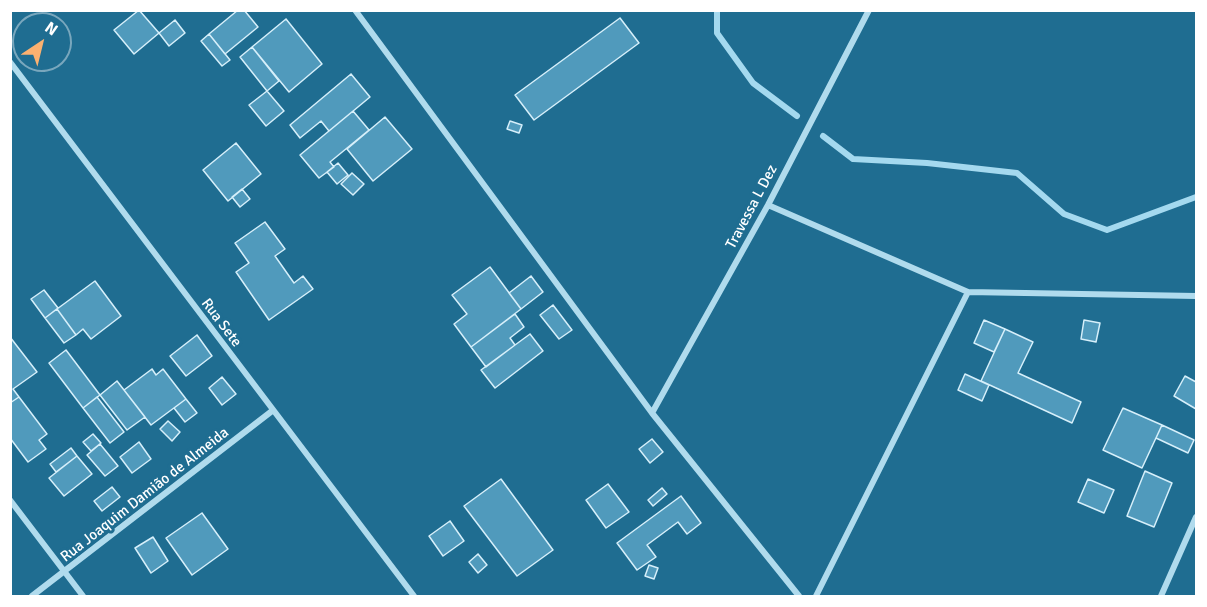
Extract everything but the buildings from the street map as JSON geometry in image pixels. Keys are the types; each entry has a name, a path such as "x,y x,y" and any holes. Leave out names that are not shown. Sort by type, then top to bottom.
{"street":[{"path":"355,10 652,412 799,597"},
{"name":"Travessa L Dez","path":"652,412 768,205 869,10"},
{"name":"Rua Sete","path":"10,63 414,597"},
{"path":"768,205 968,292 1197,296"},
{"path":"816,597 968,292"},
{"name":"Rua Joaquim Damião de Almeida","path":"32,597 272,411"},
{"path":"10,500 83,597"},
{"path":"1161,597 1197,517"}],"waterway":[{"path":"717,10 717,33 753,83 797,116"},
{"path":"823,136 853,159 927,163 1017,173 1064,214 1107,230 1196,197"}]}
